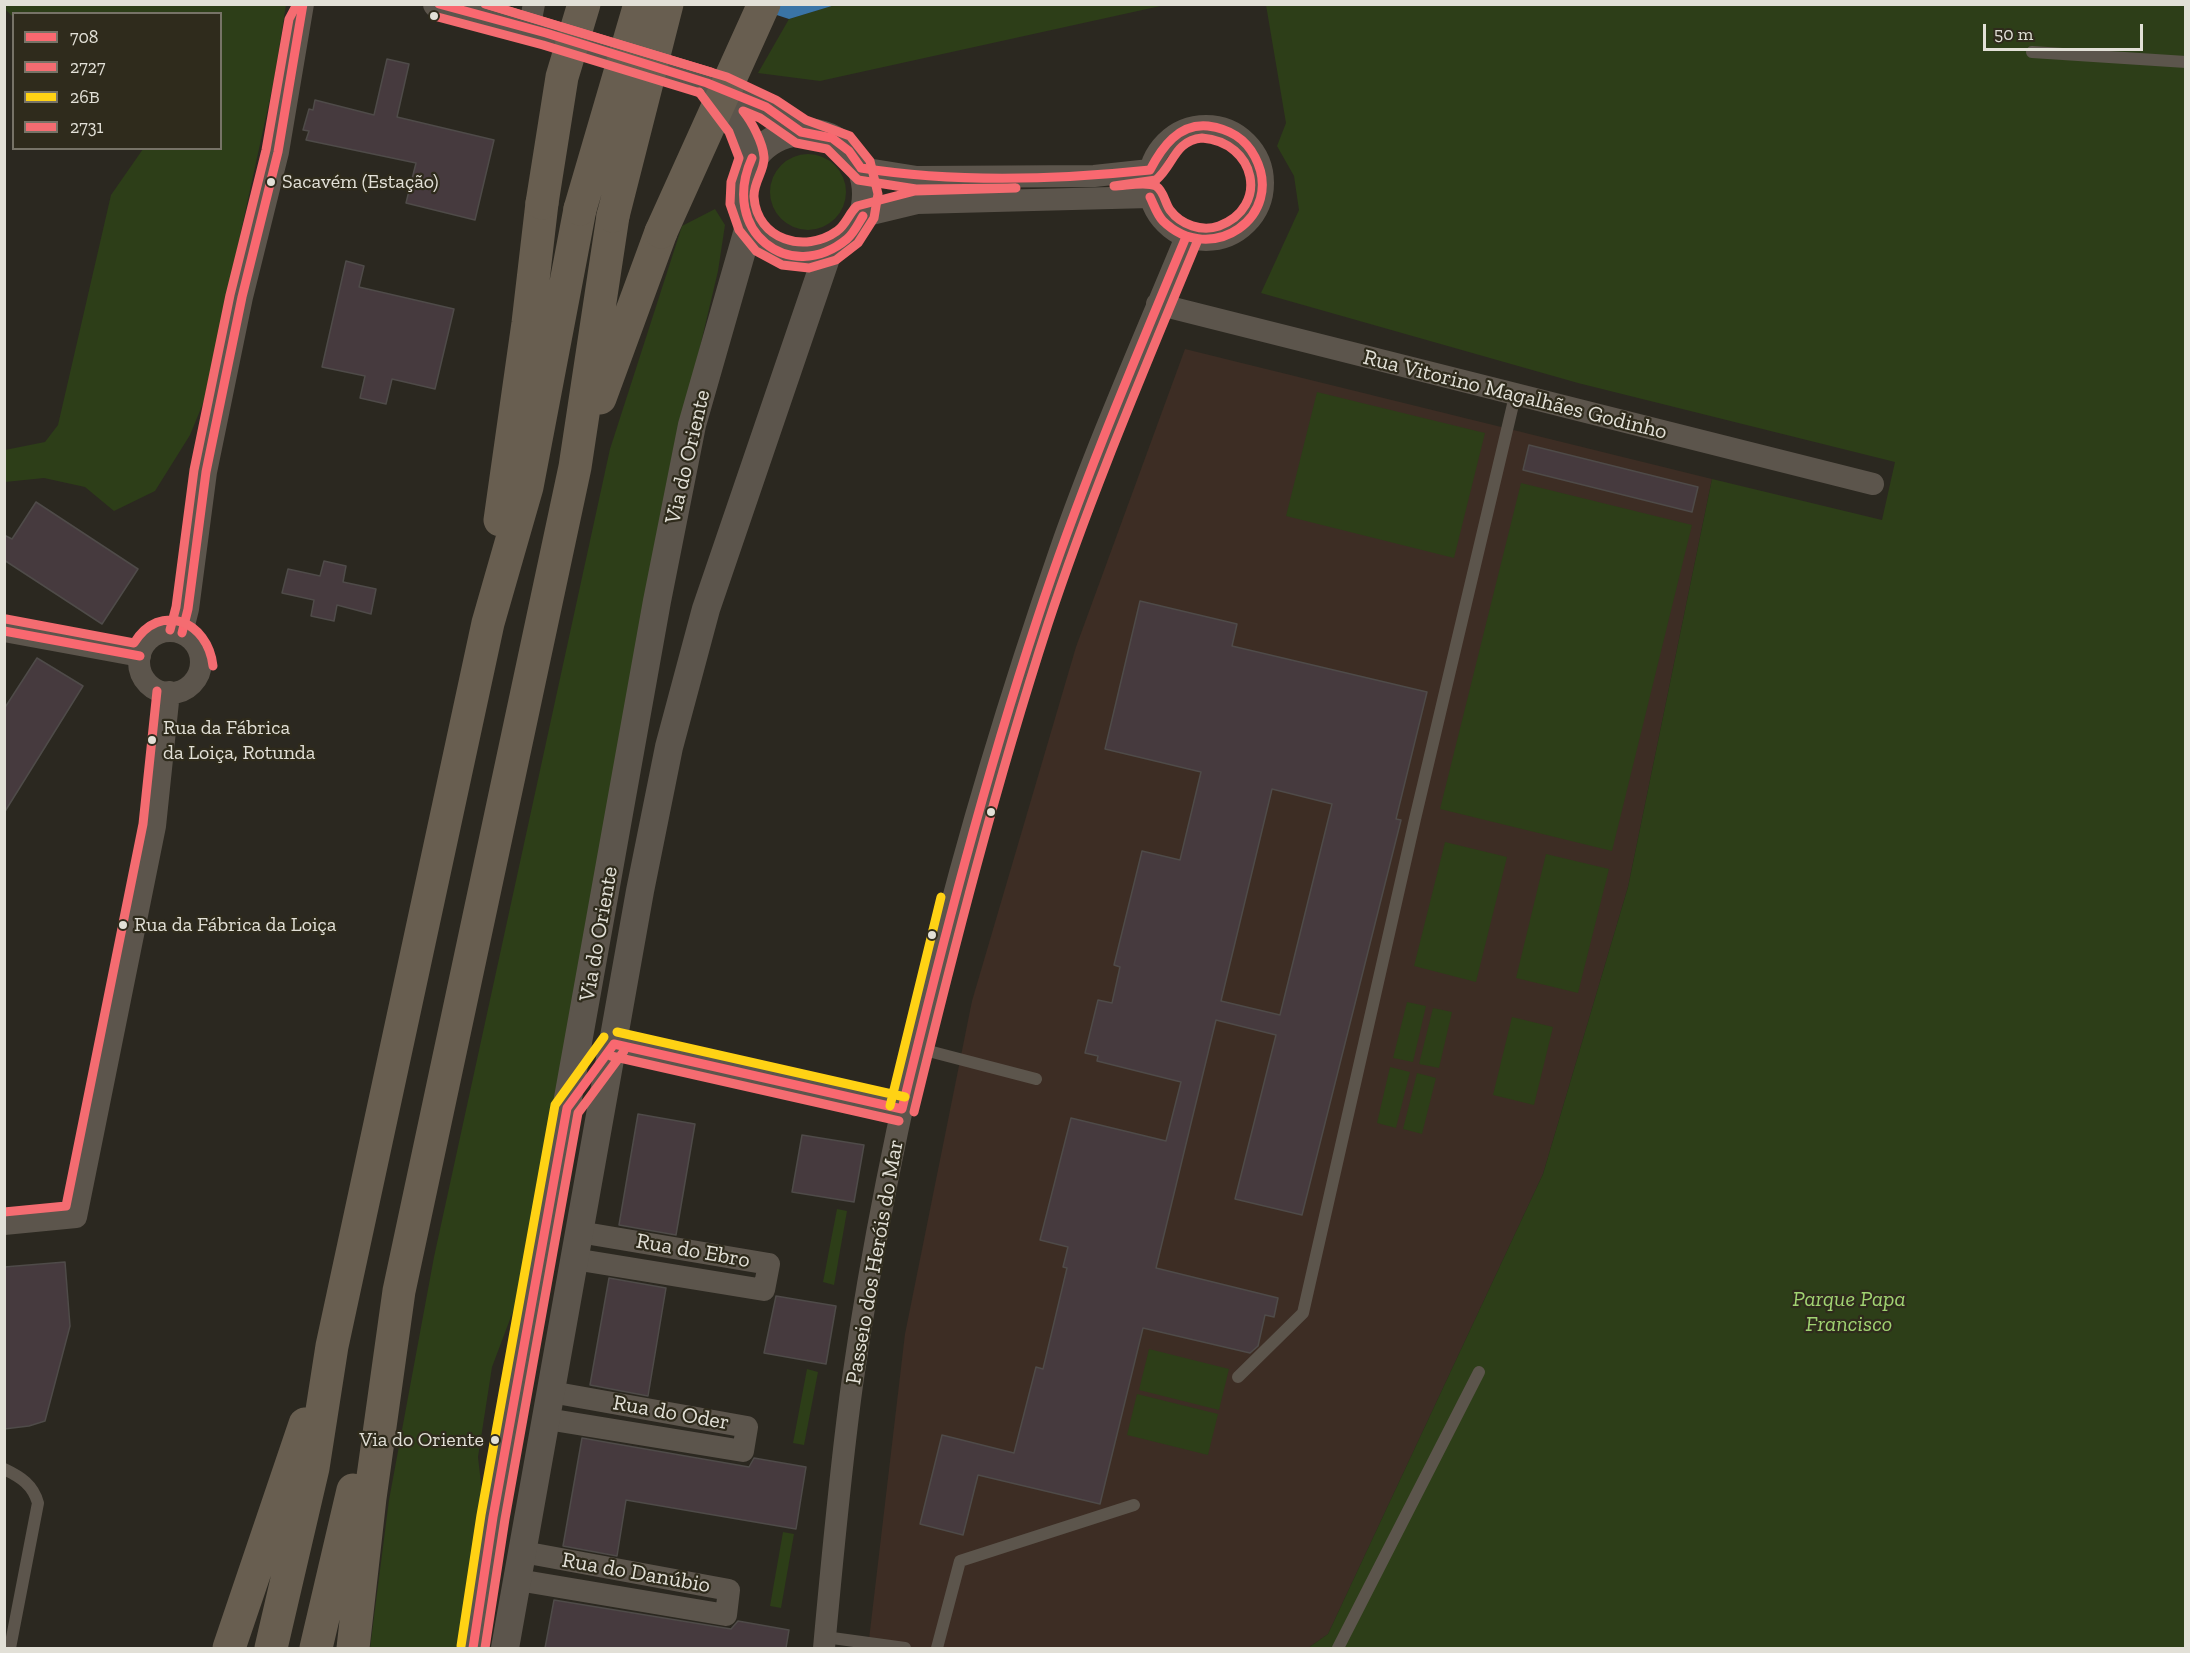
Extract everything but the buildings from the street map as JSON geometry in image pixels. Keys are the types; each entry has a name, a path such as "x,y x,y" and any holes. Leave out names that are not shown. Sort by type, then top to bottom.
{"highway":[{"path":"488,623 542,203 562,77 584,4"},
{"path":"271,1648 313,1468 332,1346 488,623 527,487 580,209 640,4"},
{"path":"353,1648 370,1498 399,1291 575,467 613,216 667,4"},
{"path":"575,467 661,232 764,4"},
{"path":"229,1648 332,1346"},
{"path":"316,1648 358,1472 386,1392"}],"street":[{"path":"437,4 532,17 707,82 766,108 801,132"},
{"path":"182,633 188,609 206,472 242,297 279,146 305,10"},
{"path":"707,82 740,126 752,158"},
{"path":"1199,126 1222,128 1243,139 1258,157 1264,180 1261,203 1249,222 1231,236 1209,241 1186,237 1163,222 1150,197 1150,170 1160,149 1177,134 1199,126"},
{"path":"801,132 832,138 849,151 861,168 866,192 862,216 849,238 828,252 806,257 784,254 764,243 749,226 741,204 742,180 752,158 765,145 782,135 801,132"},
{"path":"861,168 917,177 1095,176 1150,170"},
{"path":"862,216 917,203 1150,197"},
{"name":"Via do Oriente","path":"473,1648 493,1517 657,601 692,425 749,226"},
{"name":"Passeio dos Heróis do Mar","path":"824,1643 833,1540 852,1386 902,1109 973,828 1060,550 1157,304 1186,237"},
{"name":"Via do Oriente","path":"505,1648 640,891 669,747 706,609 828,252"},
{"name":"Rua Vitorino Magalhães Godinho","path":"1157,304 1515,396 1874,484"},
{"path":"4,631 140,656"},
{"path":"160,632 182,633 198,647 201,668 196,679 189,686 169,692 149,685 140,666 143,646 160,632"},
{"path":"4,1224 76,1217 155,826 169,692"},
{"path":"591,978 614,1044"},
{"path":"567,1107 614,1044"},
{"path":"614,1044 902,1109"},
{"name":"Rua do Ebro","path":"574,1259 764,1290 769,1264 579,1232"},
{"name":"Rua do Oder","path":"549,1406 747,1427 743,1451 549,1406"},
{"name":"Rua do Danúbio","path":"521,1566 729,1590 726,1615 521,1566"}],"lane":[{"path":"2032,52 2186,62"},
{"path":"1238,1377 1303,1313 1415,819 1515,396"},
{"path":"917,1048 1036,1079"},
{"path":"1338,1648 1479,1372"},
{"path":"4,1469 18,1475 34,1490 38,1503 10,1648"},
{"path":"937,1648 960,1561 1134,1505"},
{"path":"824,1643 905,1648"}],"shaded area":[{"path":"1185,349 1712,479 1628,887 1543,1174 1328,1634 1308,1648 868,1648 905,1334 972,1001 1076,647"}],"green space":[{"path":"5,4 286,5 274,80 204,401 190,435 155,491 114,511 85,487 44,478 5,482 5,450 45,442 58,425 111,195 142,150 222,150 222,12 12,12 12,16 5,9"},
{"path":"835,5 1165,5 820,81 758,73 789,19"},
{"name":"Parque Papa Francisco","path":"1266,5 2185,5 2185,1648 1308,1648 1328,1634 1543,1174 1628,887 1712,479 1882,520 1895,462 1578,383 1261,293 1299,210 1294,176 1277,146 1286,123"},
{"path":"801,154 815,154 829,160 840,171 846,185 843,207 835,219 815,230 801,230 787,224 776,213 770,199 770,185 776,171 787,160"},
{"path":"715,209 725,225 718,271 682,423 518,1298 492,1367 478,1457 484,1509 459,1648 370,1648 389,1500 434,1257 610,449 682,226"},
{"path":"1317,392 1485,433 1454,558 1286,516"},
{"path":"1521,483 1692,525 1612,851 1440,809"},
{"path":"1445,842 1507,857 1476,982 1414,966"},
{"path":"1546,854 1609,869 1578,993 1516,978"},
{"path":"1407,1002 1426,1006 1413,1062 1393,1058"},
{"path":"1433,1008 1452,1012 1439,1068 1419,1064"},
{"path":"1512,1017 1553,1027 1534,1105 1493,1095"},
{"path":"1390,1067 1410,1072 1396,1128 1377,1123"},
{"path":"1417,1073 1436,1078 1422,1134 1403,1129"},
{"path":"837,1209 847,1211 834,1285 823,1282"},
{"path":"1149,1349 1229,1369 1219,1410 1139,1390"},
{"path":"807,1369 818,1372 804,1445 793,1443"},
{"path":"1137,1394 1218,1414 1208,1455 1127,1435"},
{"path":"783,1532 794,1534 781,1608 770,1606"}],"water":[{"path":"746,5 835,5 789,19"}],"transit line":[{"name":"2731","path":"170,630 176,607 194,470 230,295 266,150 289,19 297,4"},
{"name":"708","path":"182,633 188,609 206,472 242,297 278,152 303,4"},
{"name":"708","path":"439,4 546,33 707,83 766,107 801,132 832,138 849,151 861,168"},
{"name":"2731","path":"485,4 727,77 776,100 806,120 850,136 870,161 878,194 874,218 858,243 836,260 809,268 782,265 756,251 739,230 730,204 731,182 739,158 729,132 699,92"},
{"name":"2727","path":"486,4 711,72"},
{"name":"2727","path":"434,16 543,45 700,93"},
{"name":"2727","path":"743,111 760,118 796,143 827,149 858,180 916,189 1016,188 915,191 857,206 837,231 824,238 797,242 785,239 773,233 757,212 754,192 764,157 762,145 743,111"},
{"name":"708","path":"1150,170 1160,153 1173,138 1188,128 1208,126 1223,129 1242,140 1255,157 1262,179 1260,198 1252,216 1239,229 1221,237 1202,239 1182,234 1161,219 1150,197"},
{"name":"2727","path":"1202,138 1220,142 1235,151 1245,163 1250,176 1250,191 1245,205 1235,217 1219,226 1199,228 1180,220 1170,210 1156,186 1141,184 1114,186 1156,180 1180,149 1193,140 1202,138"},
{"name":"708","path":"752,158 744,184 745,208 753,228 766,244 783,253 803,256 825,252 847,239 863,216"},
{"name":"708","path":"861,168 969,178 1042,178 1150,170"},
{"name":"708","path":"902,1109 965,863 999,741 1037,620 1089,475 1186,237"},
{"name":"2727","path":"914,1112 977,867 1048,624 1100,479 1197,242"},
{"name":"2731","path":"6,619 134,643 145,630 157,623 169,620 181,622 193,628 202,638 209,650 213,666"},
{"name":"708","path":"4,631 140,656"},
{"name":"2731","path":"4,1212 66,1206 143,824 157,691"},
{"name":"26B","path":"890,1106 941,897"},
{"name":"26B","path":"617,1032 905,1097"},
{"name":"26B","path":"461,1646 481,1515 555,1105 604,1037"},
{"name":"708","path":"614,1044 902,1109"},
{"name":"708","path":"473,1648 493,1517 567,1108 614,1044"},
{"name":"2727","path":"485,1648 505,1519 578,1113 624,1051"},
{"name":"2727","path":"611,1056 899,1121"}],"place":[{"name":"Sacavém (Estação)","path":"271,182"},
{"name":"Rua da Fábrica da Loiça, Rotunda","path":"152,740"},
{"name":"Rua da Fábrica da Loiça","path":"123,925"},
{"name":"Via do Oriente","path":"495,1440"}]}
